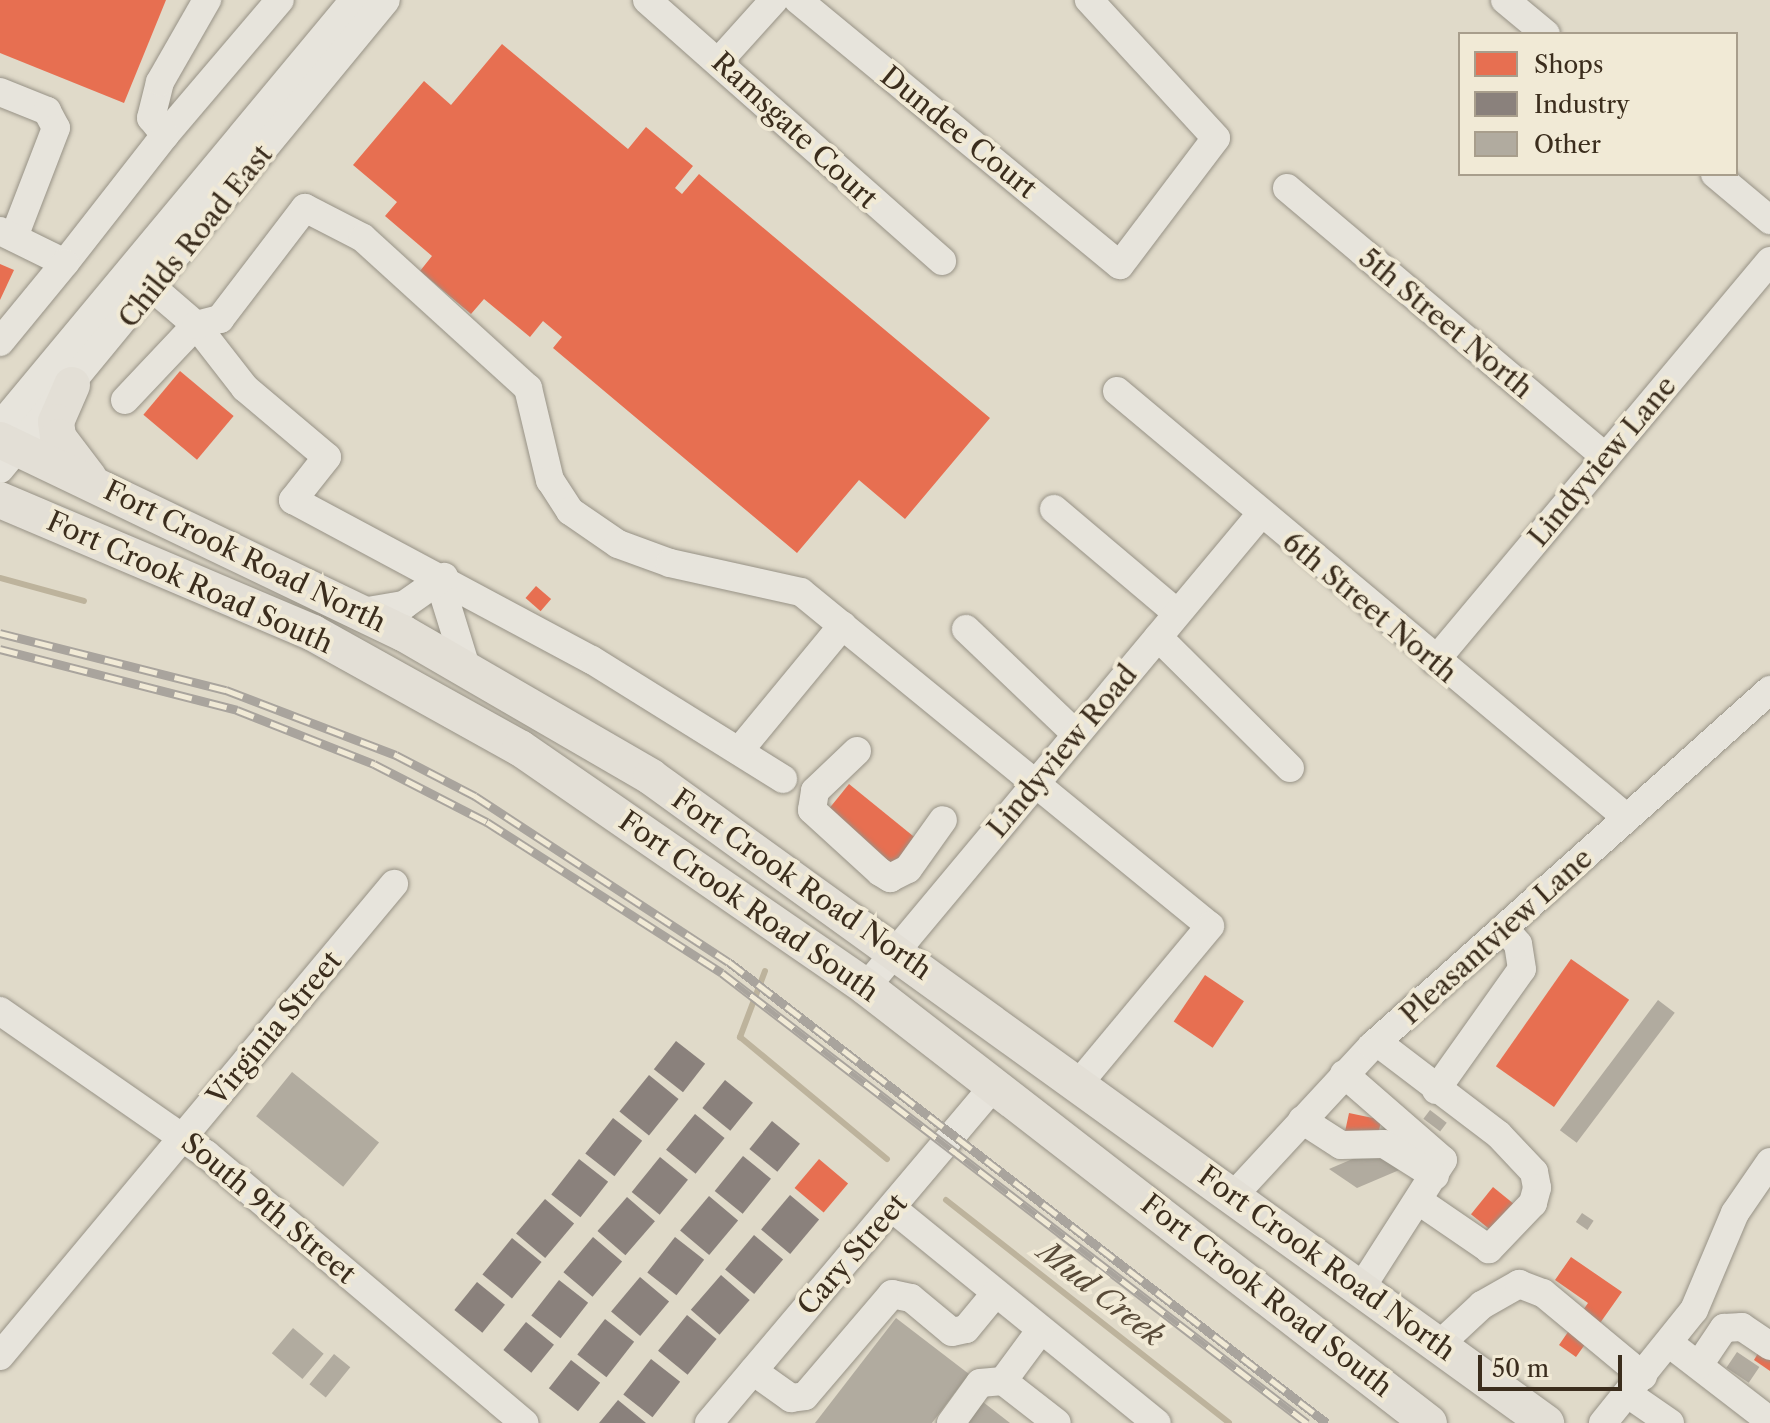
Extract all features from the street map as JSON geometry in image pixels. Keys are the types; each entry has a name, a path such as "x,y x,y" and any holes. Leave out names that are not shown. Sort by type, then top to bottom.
{"main road":[{"path":"72,385 56,422 58,437 92,483"},
{"name":"Fort Crook Road North","path":"5,446 92,483 362,612 466,667 651,777 896,950 1546,1423"},
{"name":"Fort Crook Road South","path":"0,500 313,633 467,716 866,987 1429,1423"},
{"path":"0,520 70,529"}],"street":[{"path":"165,135 151,118 160,82 207,0"},
{"path":"0,342 165,135 280,0"},
{"name":"Childs Road East","path":"5,446 354,0"},
{"name":"Childs Road East","path":"5,446 72,385 154,289 386,0"},
{"name":"Ramsgate Court","path":"647,0 720,60 942,261"},
{"path":"720,60 774,0"},
{"name":"Dundee Court","path":"798,0 1120,265 1216,138 1089,0"},
{"path":"1505,0 1544,32"},
{"path":"0,92 47,111 56,128 7,234 65,263"},
{"path":"1717,176 1770,220"},
{"name":"5th Street North","path":"1287,188 1605,457"},
{"path":"125,400 196,325 220,319 305,208 363,238 528,388 550,480 570,511 618,544 670,563 801,592 1037,781 1210,926 1079,1083"},
{"name":"Lindyview Lane","path":"1435,661 1770,261"},
{"path":"154,289 196,325 245,388 327,457 293,500 442,580 783,779"},
{"name":"6th Street North","path":"1117,391 1260,515 1627,818"},
{"path":"1054,509 1177,613"},
{"name":"Lindyview Road","path":"866,987 1260,515"},
{"path":"362,612 392,610 442,580"},
{"path":"442,580 466,667"},
{"path":"739,751 843,625"},
{"path":"966,629 1076,734"},
{"path":"1158,637 1290,768"},
{"name":"Pleasantview Lane","path":"1234,1195 1377,1042 1770,690"},
{"path":"857,751 815,791 812,810 880,872 890,878 908,869 943,820"},
{"name":"Virginia Street","path":"0,1356 394,884"},
{"path":"1436,1090 1522,969 1518,944 1504,928"},
{"name":"South 9th Street","path":"0,1011 183,1137 524,1423"},
{"path":"1377,1042 1436,1090 1499,1135 1534,1172 1537,1188 1533,1203 1489,1249 1419,1201"},
{"path":"1344,1074 1441,1154 1435,1176 1361,1288"},
{"name":"Cary Street","path":"709,1423 995,1085"},
{"path":"1302,1120 1341,1145 1384,1144 1435,1176"},
{"path":"1603,1423 1670,1344 1703,1293 1735,1213 1770,1162"},
{"path":"892,1208 994,1295 1157,1423"},
{"path":"1439,1345 1482,1305 1519,1284 1543,1293 1670,1423"},
{"path":"753,1371 791,1398 805,1396 892,1294 911,1298 952,1332 966,1329 994,1295"},
{"path":"1699,1365 1724,1328 1742,1327 1770,1346"},
{"path":"1003,1381 1040,1331"},
{"path":"1670,1344 1770,1421"},
{"path":"951,1423 980,1383 1003,1381 1057,1423"}],"building: Shops":[{"path":"0,0 166,0 124,103 0,53"},
{"path":"502,44 628,149 646,127 693,166 675,188 682,194 699,174 990,418 905,519 859,480 797,553 553,348 562,337 543,321 530,337 484,299 471,314 420,271 432,256 385,216 397,202 353,165 424,81 451,105"},
{"path":"0,264 14,270 0,300"},
{"path":"180,371 234,416 197,460 143,415"},
{"path":"536,586 551,599 541,611 526,598"},
{"path":"849,784 917,839 895,867 827,811"},
{"path":"1571,959 1629,1000 1554,1107 1496,1066"},
{"path":"1205,975 1244,1001 1213,1048 1174,1021"},
{"path":"1349,1113 1381,1120 1377,1140 1345,1134"},
{"path":"819,1159 848,1183 824,1213 795,1188"},
{"path":"1493,1187 1521,1210 1499,1237 1471,1214"},
{"path":"1571,1257 1622,1292 1576,1357 1559,1345 1588,1303 1555,1280"},
{"path":"1770,1333 1770,1371 1754,1360"}],"building: Industry":[{"path":"676,1041 705,1064 683,1092 654,1069"},
{"path":"649,1075 679,1099 649,1135 619,1112"},
{"path":"725,1080 753,1103 730,1131 702,1108"},
{"path":"695,1114 725,1138 696,1174 666,1150"},
{"path":"613,1118 642,1141 614,1176 585,1153"},
{"path":"772,1121 800,1144 777,1172 749,1149"},
{"path":"743,1156 771,1179 743,1214 715,1191"},
{"path":"660,1157 688,1180 660,1215 632,1192"},
{"path":"579,1159 608,1182 580,1217 551,1194"},
{"path":"790,1195 819,1219 790,1254 761,1229"},
{"path":"709,1196 738,1220 709,1255 680,1230"},
{"path":"627,1197 655,1221 625,1255 597,1231"},
{"path":"545,1199 574,1223 545,1258 516,1233"},
{"path":"754,1235 783,1259 754,1294 725,1269"},
{"path":"593,1237 622,1261 593,1297 563,1272"},
{"path":"675,1237 704,1260 676,1295 647,1272"},
{"path":"512,1238 542,1262 512,1298 482,1275"},
{"path":"721,1275 750,1300 720,1335 691,1310"},
{"path":"640,1277 669,1301 640,1336 611,1311"},
{"path":"559,1280 588,1303 560,1338 531,1315"},
{"path":"477,1282 505,1305 482,1333 454,1310"},
{"path":"687,1315 717,1339 688,1375 658,1351"},
{"path":"605,1319 634,1342 606,1377 577,1354"},
{"path":"526,1322 554,1345 531,1373 503,1350"},
{"path":"651,1359 680,1382 652,1417 623,1394"},
{"path":"571,1360 600,1383 578,1411 549,1388"},
{"path":"618,1400 646,1423 599,1423"}],"building: Other":[{"path":"1658,1000 1675,1013 1577,1143 1560,1130"},
{"path":"292,1072 379,1142 343,1187 256,1116"},
{"path":"1430,1110 1447,1123 1440,1131 1423,1119"},
{"path":"1376,1149 1404,1168 1357,1188 1329,1169"},
{"path":"1582,1213 1594,1221 1587,1230 1576,1222"},
{"path":"896,1318 969,1374 932,1423 815,1423"},
{"path":"293,1328 324,1354 302,1379 272,1353"},
{"path":"1737,1352 1759,1367 1749,1383 1726,1368"},
{"path":"334,1354 350,1367 326,1398 309,1384"},
{"path":"983,1402 1010,1423 967,1423"}],"waterway":[{"name":"Mud Creek","path":"0,578 84,601"},
{"name":"Mud Creek","path":"765,971 740,1037 887,1159"},
{"name":"Mud Creek","path":"946,1200 1229,1423"}],"railway":[{"path":"0,633 226,690 396,755 475,796 729,962 1327,1423"},
{"path":"0,649 237,710 374,764 487,822 722,973 1307,1423"}]}
